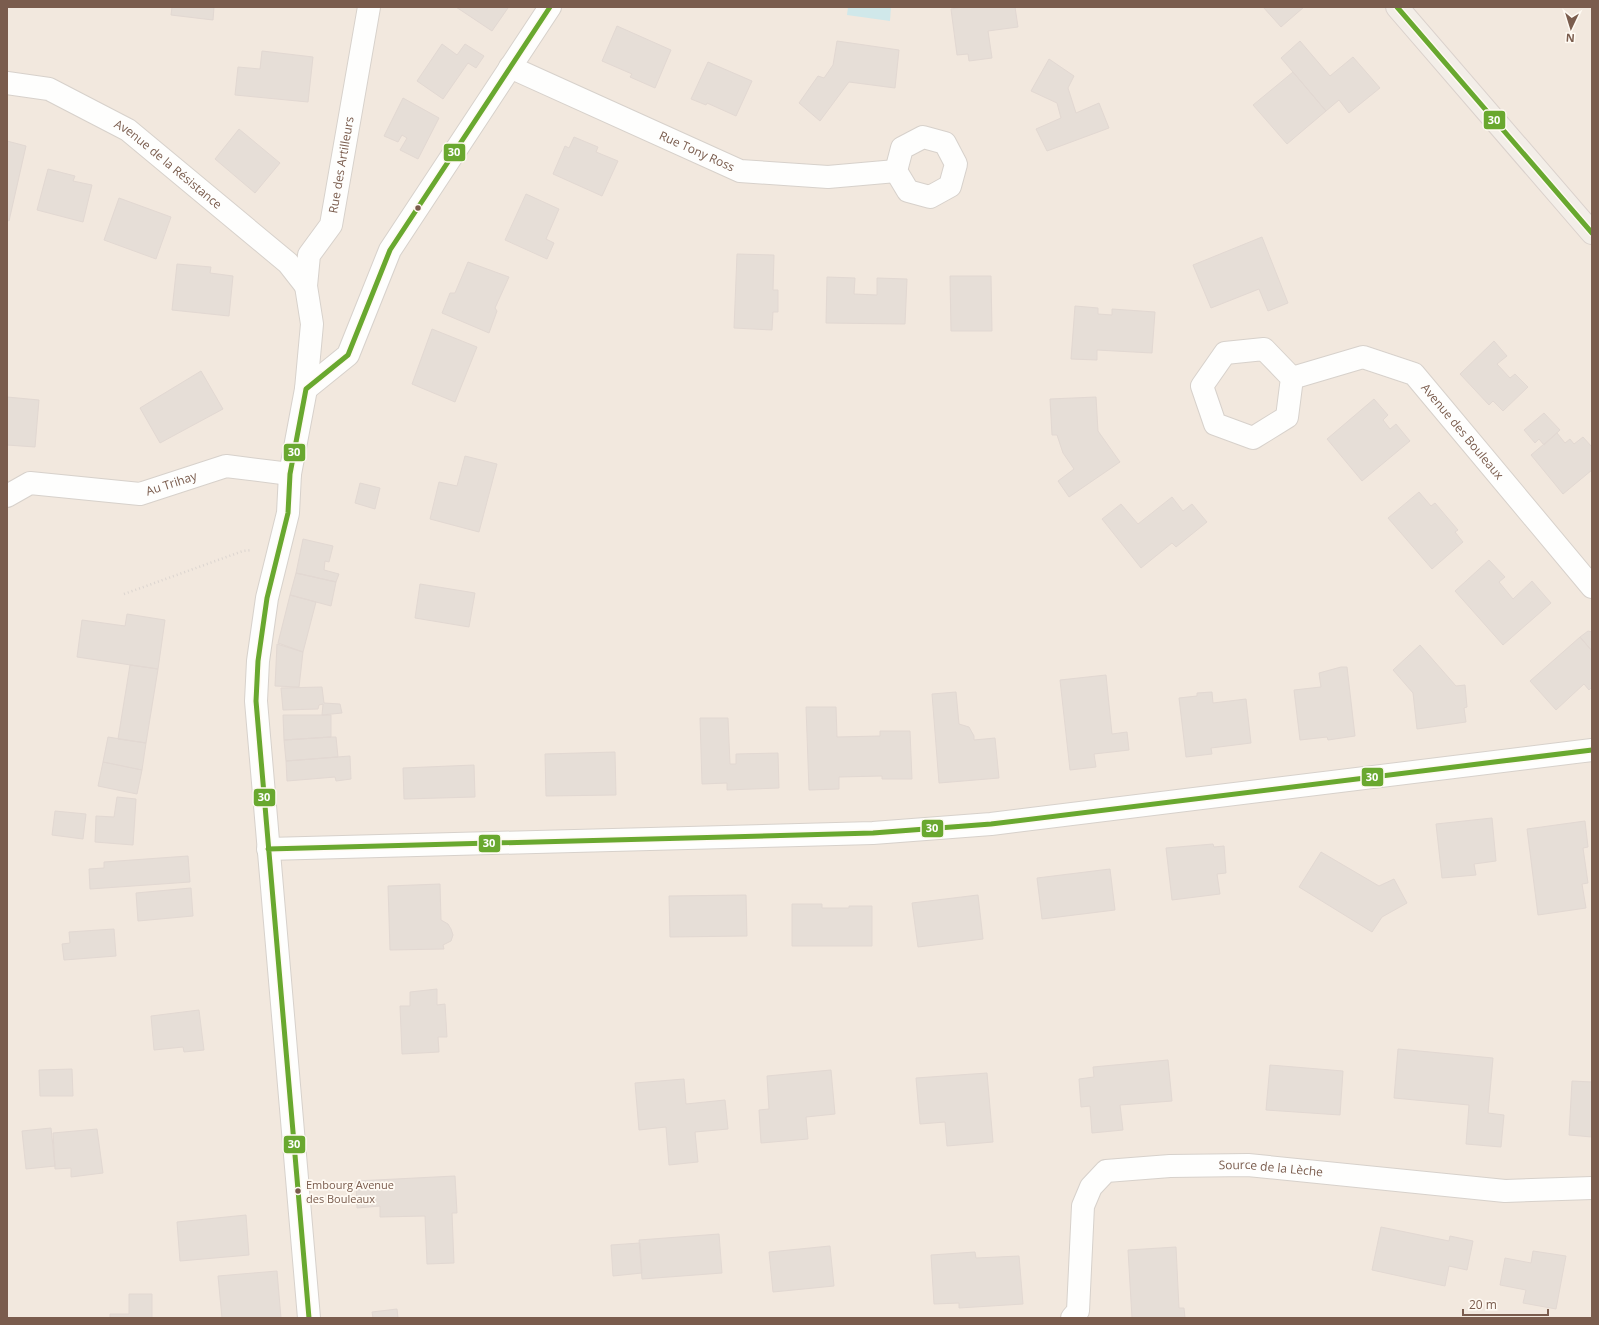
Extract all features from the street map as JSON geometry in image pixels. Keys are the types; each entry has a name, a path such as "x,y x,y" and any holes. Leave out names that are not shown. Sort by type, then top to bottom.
{"main road":[{"path":"1397,7 1592,233"}],"street":[{"name":"Rue des Artilleurs","path":"309,1318 256,701 258,660 278,548 288,513 290,474 306,389 312,324 306,286 309,255 331,225 369,7"},
{"path":"306,389 348,355 390,250 550,7"},
{"name":"Rue Tony Ross","path":"510,67 740,171 828,177 896,171"},
{"name":"Avenue de la Résistance","path":"7,82 49,89 128,130 288,263 306,286"},
{"path":"1264,349 1292,378 1287,417 1253,438 1215,424 1202,386 1224,353 1264,349"},
{"name":"Avenue des Bouleaux","path":"1292,378 1363,357 1414,374 1592,587"},
{"name":"Au Trihay","path":"7,496 30,483 140,494 226,466 290,474"},
{"path":"268,849 873,833 991,824 1592,750"},
{"name":"Source de la Lèche","path":"1072,1318 1078,1310 1083,1206 1091,1187 1106,1171 1170,1166 1248,1165 1505,1191 1592,1188"}],"path":[{"path":"124,594 243,551 278,548"}],"shaded area":[{"path":"7,7 1592,7 1592,1318 7,1318"}],"water":[{"path":"848,7 891,7 890,21 847,15"}],"building":[{"path":"172,7 214,7 213,20 171,15"},
{"path":"456,7 507,7 508,8 492,31"},
{"path":"963,7 1015,7 1018,27 988,31 992,58 969,61 968,54 957,55 951,9"},
{"path":"1263,7 1304,7 1281,27"},
{"path":"617,26 671,50 655,88 630,77 632,74 602,61"},
{"path":"837,41 899,50 895,88 849,82 820,121 799,103 818,76 824,78 833,65"},
{"path":"1300,41 1330,76 1353,57 1380,88 1349,113 1339,100 1326,111 1281,58"},
{"path":"442,44 457,55 465,44 484,56 476,68 468,63 443,99 417,81"},
{"path":"262,51 313,57 308,102 235,95 238,67 260,69"},
{"path":"1049,59 1074,76 1068,88 1076,113 1099,103 1109,128 1047,151 1036,129 1061,118 1057,103 1031,91"},
{"path":"708,62 752,81 736,116 707,103 706,105 691,99"},
{"path":"1293,72 1326,111 1287,144 1253,105"},
{"path":"403,98 439,118 418,159 400,150 407,138 402,135 398,142 384,136"},
{"path":"239,129 280,163 255,193 215,159"},
{"path":"574,137 598,147 596,152 618,161 602,196 553,174 565,146 569,148"},
{"path":"7,141 26,146 9,221 7,220"},
{"path":"48,169 75,176 73,181 92,185 83,222 37,210"},
{"path":"526,194 559,209 546,239 554,243 547,259 505,240"},
{"path":"119,198 171,217 156,259 104,240"},
{"path":"1262,237 1288,303 1268,311 1259,289 1211,308 1193,265"},
{"path":"737,254 774,255 773,290 778,290 778,312 773,312 772,330 734,328"},
{"path":"468,262 509,277 495,308 497,311 489,333 442,313 450,293 455,293"},
{"path":"177,264 211,267 210,273 233,276 229,316 172,310"},
{"path":"950,276 991,276 992,331 951,331"},
{"path":"827,277 855,278 854,294 877,295 877,278 907,279 905,324 826,323"},
{"path":"1075,306 1098,308 1098,314 1112,315 1112,309 1155,312 1152,353 1097,350 1097,360 1071,359"},
{"path":"432,329 477,347 455,402 412,384"},
{"path":"1494,341 1507,356 1497,364 1510,378 1515,374 1528,387 1503,411 1493,401 1489,405 1460,374"},
{"path":"201,371 223,409 160,443 140,408"},
{"path":"7,397 39,400 35,447 7,445"},
{"path":"1096,397 1098,431 1120,462 1069,497 1058,481 1074,469 1063,453 1057,435 1052,435 1050,399"},
{"path":"1374,399 1388,415 1383,420 1390,429 1396,424 1410,441 1362,481 1327,439"},
{"path":"1544,413 1560,430 1544,445 1539,439 1535,443 1524,430"},
{"path":"1557,433 1565,443 1570,439 1574,444 1583,437 1592,447 1592,470 1563,494 1531,455"},
{"path":"465,456 497,464 479,532 430,519 439,482 457,486"},
{"path":"360,483 380,488 375,509 355,503"},
{"path":"1419,492 1431,506 1435,503 1458,530 1455,532 1463,542 1432,569 1388,518"},
{"path":"1172,497 1183,511 1192,504 1207,522 1176,547 1172,543 1141,568 1102,519 1121,504 1138,524"},
{"path":"303,539 333,546 329,562 325,561 324,570 339,574 336,582 296,573"},
{"path":"1489,560 1505,577 1499,582 1513,599 1532,581 1551,603 1503,645 1455,591"},
{"path":"296,573 336,582 331,606 290,595"},
{"path":"420,584 475,593 469,627 415,618"},
{"path":"290,595 316,602 303,652 278,643"},
{"path":"127,614 165,620 158,669 77,657 82,620 125,626"},
{"path":"1588,631 1592,632 1592,651 1580,637"},
{"path":"1580,637 1592,651 1592,687 1589,690 1584,684 1556,710 1530,681"},
{"path":"277,644 303,652 299,687 275,686"},
{"path":"1420,645 1456,686 1465,685 1467,707 1464,708 1466,722 1417,729 1413,693 1393,670"},
{"path":"130,665 158,669 146,743 118,739"},
{"path":"1341,667 1347,667 1355,736 1328,740 1327,737 1300,740 1294,690 1321,687 1319,673"},
{"path":"1106,675 1112,734 1127,732 1129,750 1094,754 1096,767 1070,770 1060,680"},
{"path":"322,687 324,703 340,704 342,713 322,715 323,704 319,705 318,709 283,710 281,688"},
{"path":"956,692 959,724 969,727 974,736 974,740 995,738 999,778 939,783 932,694"},
{"path":"1212,692 1213,703 1246,699 1251,743 1211,748 1212,754 1186,757 1179,698 1197,696 1197,693"},
{"path":"806,707 836,707 837,737 880,736 880,731 910,731 912,779 882,779 882,776 839,777 839,789 809,790"},
{"path":"283,715 331,715 331,737 284,740"},
{"path":"700,718 728,718 730,764 736,764 736,754 778,753 779,788 727,790 727,783 702,784"},
{"path":"108,737 146,743 142,770 103,762"},
{"path":"336,737 338,757 286,761 284,740"},
{"path":"615,752 616,795 546,796 545,754"},
{"path":"350,756 351,779 336,781 335,777 287,781 286,761"},
{"path":"103,762 142,770 137,794 98,786"},
{"path":"474,765 475,797 404,799 403,768"},
{"path":"117,797 136,799 133,845 95,842 96,816 114,817"},
{"path":"55,811 86,814 83,839 52,835"},
{"path":"1492,818 1496,861 1474,864 1476,875 1442,878 1436,824"},
{"path":"1585,821 1588,847 1583,848 1588,883 1582,884 1586,908 1538,915 1527,829"},
{"path":"1213,844 1214,847 1224,846 1226,873 1217,874 1220,894 1172,900 1166,848"},
{"path":"1321,852 1379,886 1394,879 1407,903 1382,917 1372,932 1299,887"},
{"path":"188,856 190,882 90,889 89,869 104,868 104,862"},
{"path":"1110,869 1115,910 1042,919 1037,878"},
{"path":"440,884 441,920 448,924 451,929 453,935 451,941 443,945 444,949 390,950 388,886"},
{"path":"191,888 193,916 138,921 136,893"},
{"path":"746,895 747,936 670,937 669,896"},
{"path":"978,895 983,939 918,947 912,903"},
{"path":"792,904 822,904 822,908 872,906 872,946 792,946"},
{"path":"114,929 116,956 64,960 62,944 70,943 69,932"},
{"path":"437,989 437,1005 445,1004 447,1037 438,1037 439,1052 402,1054 400,1006 410,1006 410,992"},
{"path":"199,1010 204,1050 184,1052 183,1047 154,1050 151,1016"},
{"path":"1398,1049 1493,1058 1488,1113 1504,1115 1501,1147 1466,1144 1469,1105 1394,1098"},
{"path":"1168,1060 1172,1101 1120,1105 1123,1130 1092,1133 1090,1106 1081,1107 1079,1079 1094,1077 1093,1067"},
{"path":"1270,1065 1343,1071 1340,1115 1266,1110"},
{"path":"72,1069 73,1096 40,1096 39,1070"},
{"path":"831,1070 835,1114 806,1117 808,1139 761,1143 759,1110 769,1109 767,1076"},
{"path":"987,1073 993,1142 947,1146 945,1122 920,1124 916,1078"},
{"path":"684,1079 686,1104 725,1100 728,1129 695,1132 698,1162 669,1165 666,1127 639,1130 635,1083"},
{"path":"1572,1081 1592,1082 1592,1137 1569,1135"},
{"path":"51,1128 55,1166 26,1169 22,1131"},
{"path":"97,1129 103,1173 71,1177 71,1168 55,1169 53,1133"},
{"path":"455,1176 457,1213 452,1213 454,1263 427,1264 425,1216 380,1217 380,1206 357,1208 356,1181"},
{"path":"246,1215 249,1255 180,1261 177,1222"},
{"path":"1381,1227 1449,1241 1450,1236 1473,1241 1467,1270 1449,1266 1445,1286 1372,1270"},
{"path":"719,1234 722,1273 642,1279 639,1240"},
{"path":"640,1243 642,1273 613,1276 611,1245"},
{"path":"830,1246 834,1286 773,1292 769,1252"},
{"path":"1176,1247 1179,1308 1184,1308 1185,1318 1132,1318 1128,1250"},
{"path":"1533,1251 1566,1256 1556,1309 1523,1303 1526,1290 1500,1285 1505,1258 1531,1263"},
{"path":"975,1252 976,1258 1019,1256 1023,1304 959,1308 959,1303 934,1304 931,1255"},
{"path":"277,1271 281,1318 222,1318 218,1276"},
{"path":"129,1294 152,1294 152,1318 110,1318 110,1314 129,1314"},
{"path":"397,1309 398,1318 373,1318 372,1312"}],"transit line":[{"name":"30","path":"309,1318 256,701 258,661 267,598 288,513 290,474 306,389 348,355 390,250 550,7"},
{"name":"30","path":"1397,7 1592,233"},
{"name":"30","path":"268,849 873,833 991,824 1592,750"}],"place":[{"name":"Embourg Avenue des Bouleaux","path":"298,1191"}]}
